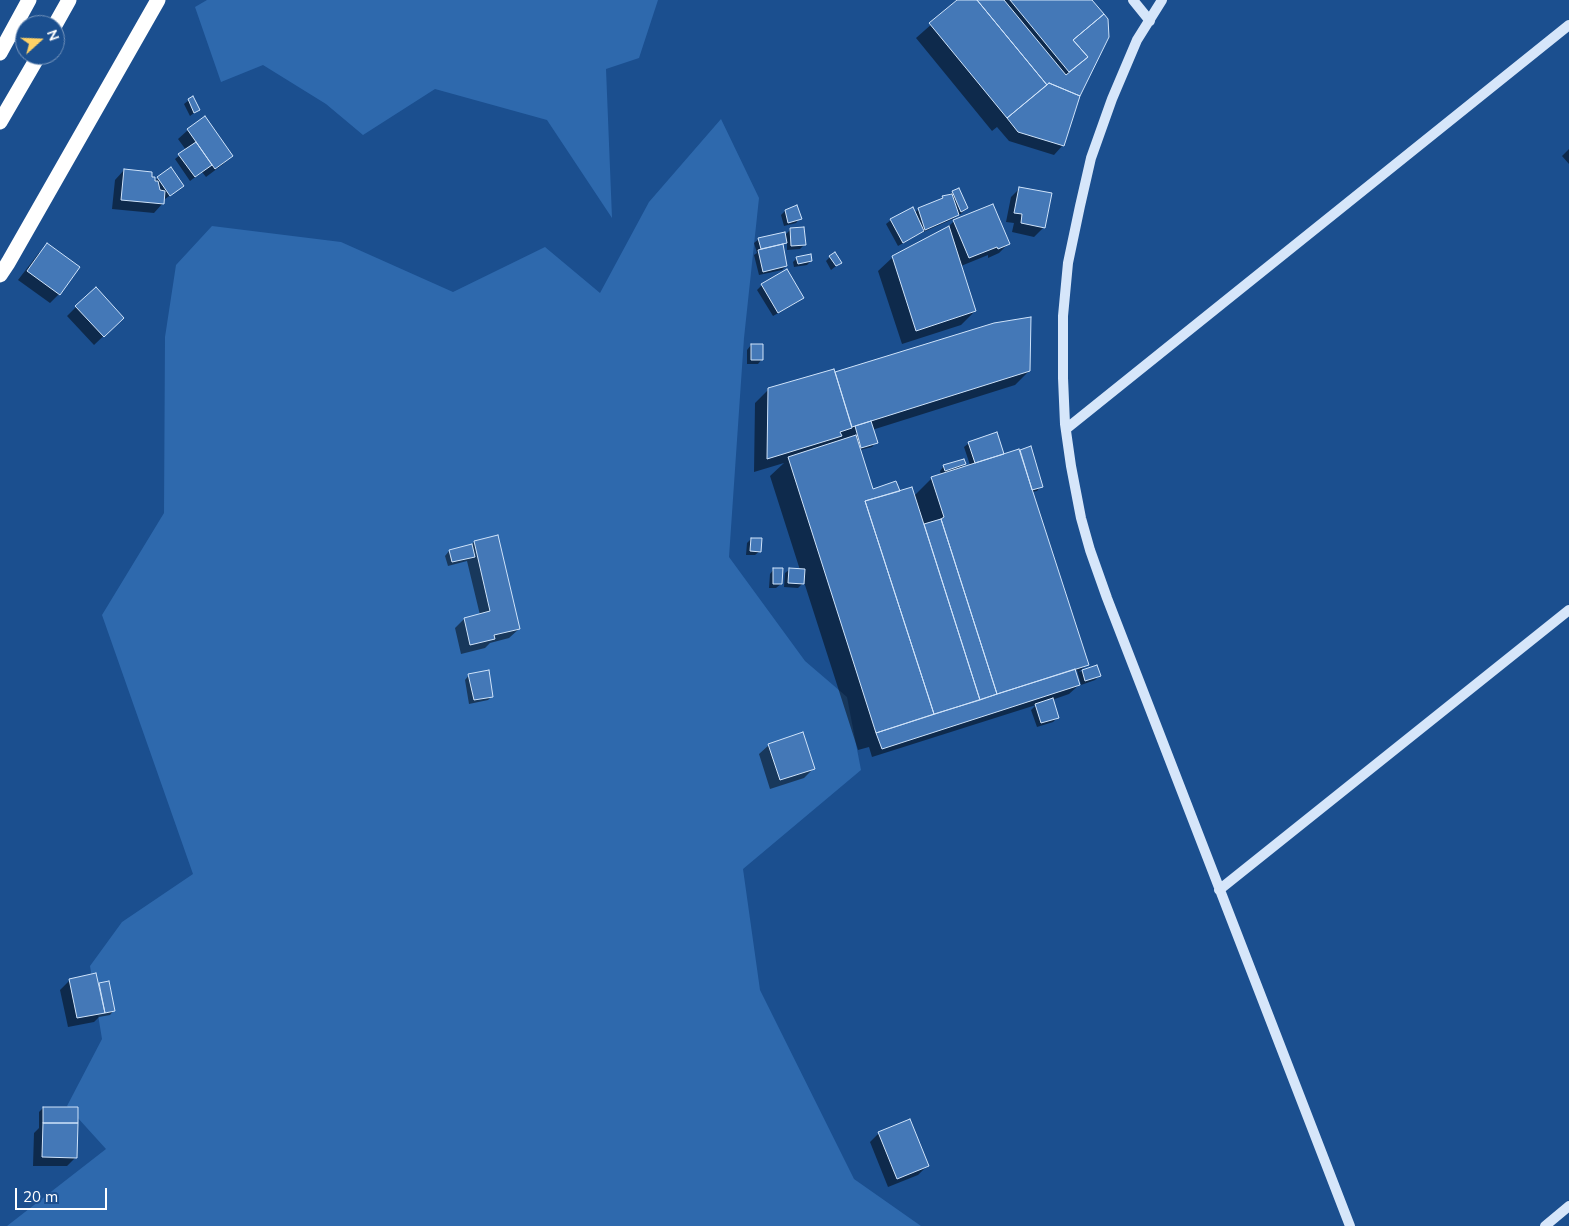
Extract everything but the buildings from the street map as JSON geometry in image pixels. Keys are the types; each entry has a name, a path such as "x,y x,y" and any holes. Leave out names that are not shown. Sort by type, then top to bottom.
{"highway":[{"path":"0,53 29,0"},
{"path":"61,15 69,0"},
{"path":"0,275 158,0"},
{"path":"0,122 33,65"}],"street":[{"path":"1133,0 1150,20"},
{"path":"1162,0 1137,40 1112,99 1091,158 1080,206 1068,263 1063,316 1062,378 1066,429 1080,509 1090,550 1107,598 1350,1226"},
{"path":"1066,429 1569,25"},
{"path":"1220,890 1569,610"},
{"path":"1545,1226 1569,1206"}],"shaded area":[{"path":"207,0 658,0 639,58 606,69 612,218 547,120 435,89 363,135 326,104 263,65 221,82 195,7"},
{"path":"721,119 759,198 744,338 729,557 805,661 847,697 861,770 743,869 760,990 854,1179 921,1226 7,1226 106,1149 67,1106 102,1039 90,966 122,922 193,874 102,615 164,513 165,337 176,265 212,226 341,242 453,292 545,247 600,293 649,202"}]}
